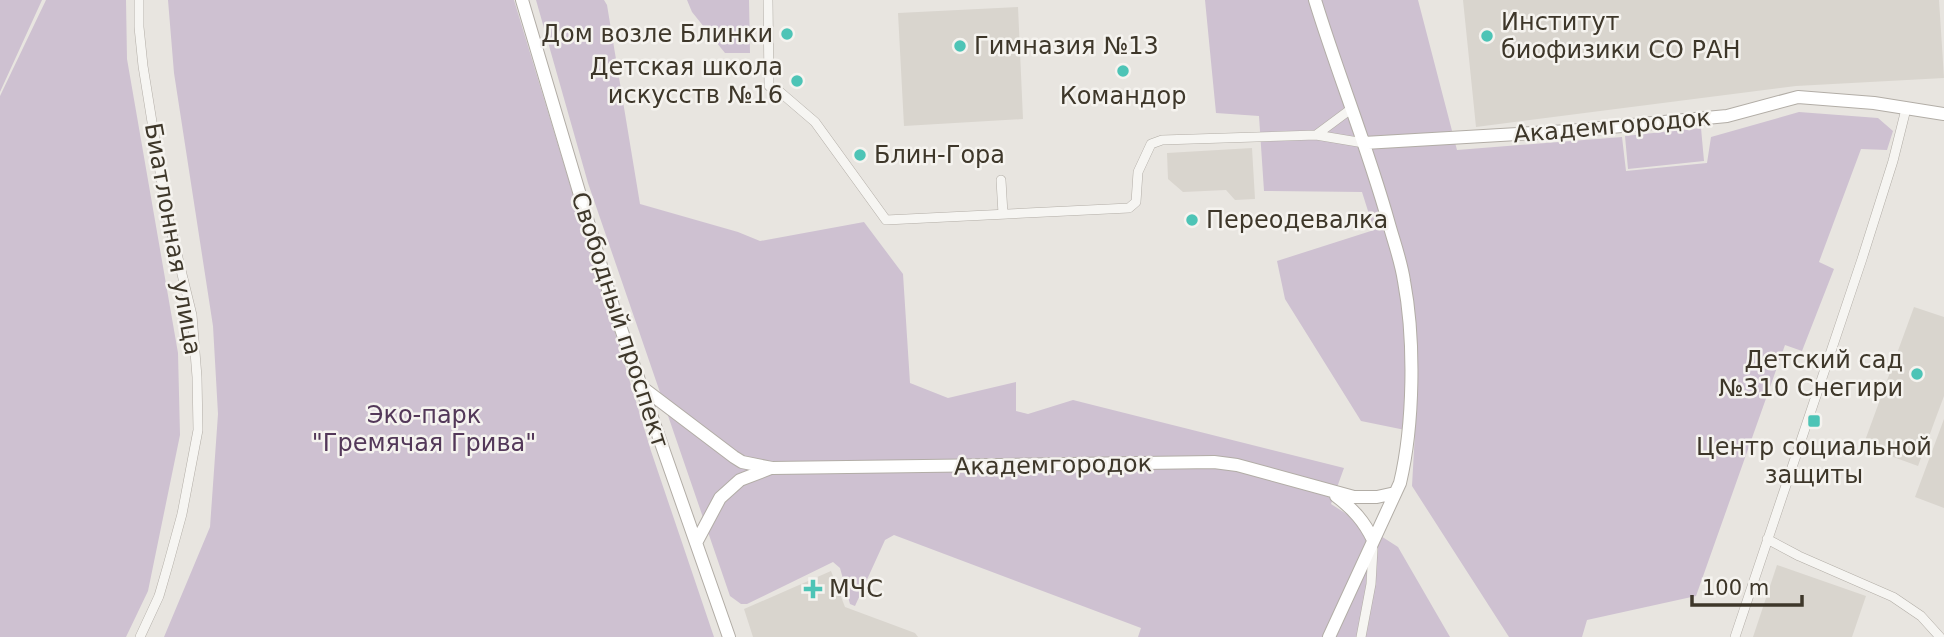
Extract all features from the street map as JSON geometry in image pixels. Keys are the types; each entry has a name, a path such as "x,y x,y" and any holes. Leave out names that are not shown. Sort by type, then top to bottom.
{"main road":[{"name":"Свободный проспект","path":"522,0 594,249 696,543 724,635"},
{"path":"1315,0 1364,143 1399,259 1408,302 1411,391 1404,468 1329,637"},
{"name":"Академгородок","path":"1364,143 1557,132 1673,122 1727,116 1798,97 1874,103 1944,114"},
{"path":"639,385 741,462 772,468"},
{"name":"Академгородок","path":"772,468 1214,462 1237,465 1364,498 1395,493"},
{"path":"696,543 720,498 740,480 772,468"},
{"path":"1331,491 1365,523 1373,540"}],"street":[{"name":"Биатлонная улица","path":"139,0 143,66 166,209 192,315 198,430 182,514 168,565 159,596 140,637"},
{"name":"Академгородок","path":"768,0 769,86 815,122 886,220 1129,208 1136,202 1138,172 1151,144 1163,140 1316,135 1364,143"},
{"path":"1316,135 1351,109"},
{"path":"1735,637 1870,235 1906,109"},
{"path":"1001,180 1003,214"},
{"path":"1767,539 1893,597 1922,615 1940,637"},
{"path":"1361,637 1371,584 1373,540"}],"shaded area":[{"path":"1463,0 1939,0 1944,78 1796,86 1476,127"},
{"name":"Гимназия №13","path":"1018,7 1023,119 904,126 898,13"},
{"path":"1252,148 1255,199 1235,200 1226,190 1183,192 1168,179 1167,153"},
{"name":"Детский сад №310 Снегири","path":"1914,307 1944,317 1944,396 1918,466 1863,446"},
{"path":"1944,419 1944,508 1915,497"},
{"path":"1777,565 1866,596 1852,637 1753,637"},
{"name":"МЧС","path":"831,571 845,607 915,633 918,637 753,637 744,609"}],"green space":[{"path":"0,0 42,0 0,92"},
{"path":"46,0 126,0 127,59 178,353 180,435 148,591 126,637 0,637 0,96"},
{"name":"Эко-парк \"Гремячая Грива\"","path":"168,0 514,0 651,451 714,637 164,637 210,527 218,414 213,326 174,73"},
{"path":"536,0 604,0 607,5 640,204 738,232 760,241 864,222 903,274 910,383 948,398 1016,382 1016,411 1028,414 1073,400 1344,468 1331,504 1398,547 1450,637 1138,637 1141,628 894,535 885,540 855,606 850,604 840,568 833,562 747,604 741,604 730,596 588,183"},
{"path":"687,0 749,0 750,53 725,53 692,12"},
{"path":"1205,0 1418,0 1457,150 1622,137 1626,171 1707,163 1711,137 1799,112 1878,118 1893,131 1887,150 1861,149 1819,262 1834,269 1802,351 1785,345 1696,596 1587,620 1582,637 1509,637 1412,486 1415,432 1361,421 1285,299 1277,261 1374,230 1362,192 1264,191 1259,116 1216,113"},
{"path":"1701,128 1704,161 1628,169 1625,136"}],"place":[{"name":"Дом возле Блинки","path":"787,34"},
{"name":"Институт биофизики СО РАН","path":"1487,36"},
{"name":"Гимназия №13","path":"960,46"},
{"name":"Командор","path":"1123,71"},
{"name":"Детская школа искусств №16","path":"797,81"},
{"name":"Блин-Гора","path":"860,155"},
{"name":"Переодевалка","path":"1192,220"},
{"name":"Детский сад №310 Снегири","path":"1917,374"},
{"name":"Центр социальной защиты","path":"1814,421"},
{"name":"МЧС","path":"813,589"}]}
